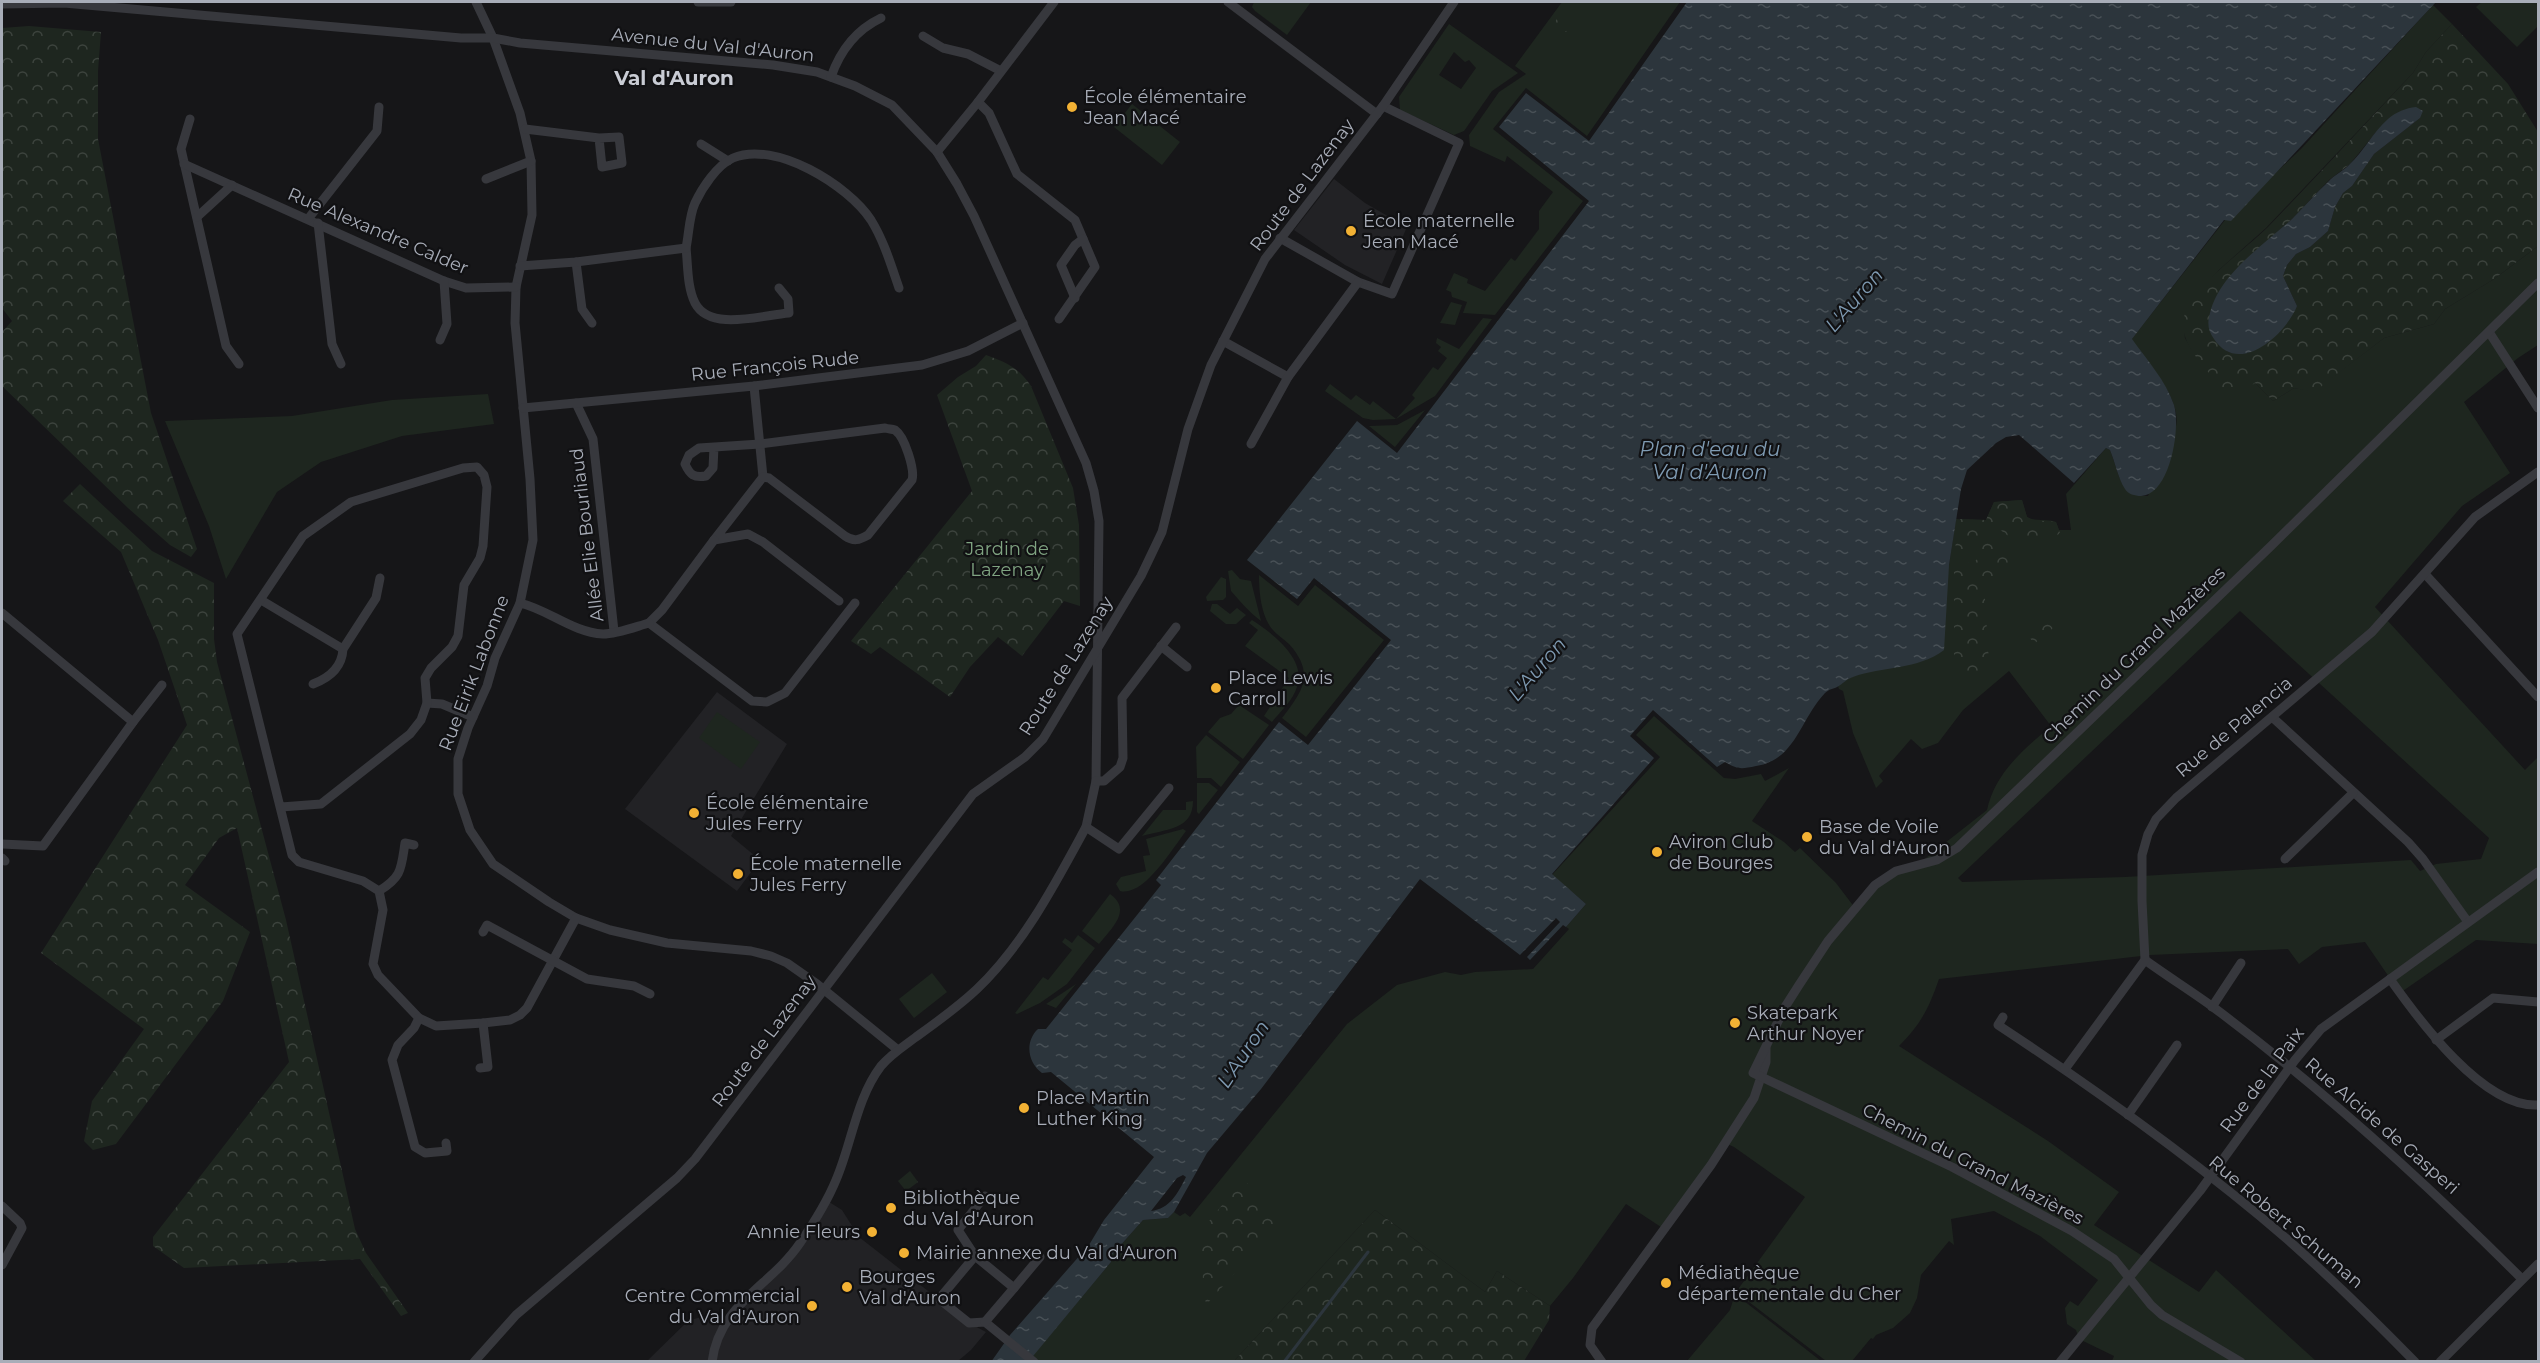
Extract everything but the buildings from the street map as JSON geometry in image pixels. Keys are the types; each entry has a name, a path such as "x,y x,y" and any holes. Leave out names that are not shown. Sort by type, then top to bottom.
{"street":[{"name":"Rue Eirik Labonne","path":"476,2 493,38 525,129 531,161 532,215 516,287 515,323 530,479 533,540 520,603 458,759 458,794 470,830 494,864 576,918 610,930 667,944 751,951 771,956 788,963 824,989 898,1050"},
{"path":"698,2 731,2"},
{"path":"937,152 1054,2"},
{"path":"1228,2 1377,114"},
{"name":"Route de Lazenay","path":"474,1362 516,1315 677,1178 973,794 1025,758 1043,738 1141,576 1162,532 1188,429 1211,365 1265,259 1383,106 1454,2"},
{"name":"Avenue du Val d'Auron","path":"2,4 64,3 461,38 493,38 520,43 773,65 831,77 855,86 892,105 937,152 974,216 1086,463 1094,491 1099,529 1096,781 1086,827 1045,900 1016,944 993,972 954,1009 898,1050 869,1084 836,1180 821,1209 799,1245 739,1304 724,1326 712,1362"},
{"path":"831,77 843,50 864,26 881,18"},
{"path":"923,36 943,48 968,54 1001,71"},
{"path":"978,102 989,113 1017,174 1075,220 1095,267 1059,319"},
{"path":"1280,238 1358,282 1392,294 1459,143 1383,106"},
{"path":"340,364 332,344 313,221 377,131 379,107"},
{"path":"190,119 181,148 184,164 226,346 239,364"},
{"path":"525,129 599,138"},
{"path":"701,144 728,161"},
{"path":"779,288 788,299 789,313 722,321 707,316 695,303 690,288 686,248 694,204 713,175 728,161 744,155 758,154 782,159 820,174 852,197 870,219 884,244 899,288"},
{"path":"486,179 531,161"},
{"name":"Rue Alexandre Calder","path":"184,164 444,281 466,288 516,287"},
{"path":"196,216 232,185"},
{"path":"1075,298 1061,266 1076,244 1083,239"},
{"path":"520,266 576,262 686,248"},
{"path":"576,262 582,309 592,323"},
{"path":"440,340 447,324 444,281"},
{"path":"1251,444 1288,377 1358,282"},
{"name":"Chemin du Grand Mazières","path":"2241,1362 2162,1315 2106,1252 2072,1231 1952,1167 1753,1072 1785,1006 1819,954 1875,885 1896,871 1937,860 1957,848 2221,595 2538,283"},
{"name":"Rue François Rude","path":"523,408 754,386 922,365 968,351 1023,323"},
{"path":"2489,332 2538,408"},
{"path":"1223,341 1288,377"},
{"path":"520,603 529,605 574,628 604,634 649,623 662,610 763,477 754,386"},
{"name":"Allée Elie Bourliaud","path":"576,403 593,439 614,632"},
{"path":"714,447 760,444 885,428 894,430 899,435 914,472 912,480 868,535 859,540 852,540 845,536 769,478 763,477"},
{"path":"281,807 321,804 410,734 421,720 427,703 425,678 458,636 464,585 480,558 483,546 487,487 484,475 477,467 463,468 351,502 303,536 237,634 292,855 299,862 363,881 379,891 382,910 373,964 378,975 419,1018 436,1026 510,1020 520,1015 528,1008 576,918"},
{"name":"Rue de Palencia","path":"2145,960 2142,855 2148,834 2165,808 2372,632 2475,517 2538,472"},
{"path":"714,540 748,534 763,542 839,601"},
{"path":"2425,573 2538,697"},
{"path":"313,684 328,678 342,658 343,649 376,598 380,578"},
{"path":"261,600 343,649"},
{"path":"649,623 752,701 767,702 785,693 855,603"},
{"path":"2,613 133,722"},
{"path":"1096,781 1104,781 1120,767 1123,758 1122,698 1176,627"},
{"path":"1161,646 1187,667"},
{"path":"2,844 43,846 162,685"},
{"path":"427,703 441,704 473,717"},
{"path":"2272,717 2415,850 2468,922"},
{"path":"1086,827 1119,849 1169,788"},
{"path":"2285,859 2353,793"},
{"path":"379,891 395,881 401,867 405,843 414,845"},
{"name":"Rue de la Paix","path":"2060,1362 2211,1177 2289,1068 2328,1024 2538,872"},
{"path":"483,932 487,925 587,979 634,986 650,994"},
{"path":"2065,1070 2145,960"},
{"name":"Rue Alcide de Gasperi","path":"2145,960 2212,1006 2350,1118 2451,1208 2522,1279"},
{"path":"2212,1006 2241,963"},
{"path":"2390,979 2449,1054 2496,1092 2517,1101 2538,1105"},
{"path":"2436,1040 2493,998 2538,1002"},
{"name":"Rue Robert Schuman","path":"2003,1017 1998,1025 2128,1114 2211,1177 2286,1239 2415,1362"},
{"path":"419,1018 414,1028 398,1045 392,1060 415,1147 425,1153 447,1150 447,1143"},
{"path":"480,1068 488,1067 483,1023"},
{"path":"2128,1114 2177,1045"},
{"name":"Chemin du Grand Mazières","path":"1602,1362 1590,1345 1592,1328 1725,1143 1754,1098 1762,1077"},
{"path":"985,1196 958,1230 975,1256 1014,1288"},
{"path":"2,1206 20,1223 22,1228 2,1264"},
{"path":"975,1256 939,1299 969,1323 988,1324 1034,1362"},
{"path":"988,1324 1040,1257"},
{"path":"2439,1362 2538,1264"}],"shaded area":[{"name":"École maternelle Jean Macé","path":"1334,179 1365,203 1407,227 1382,284 1345,265 1294,230"},
{"path":"717,692 787,744 731,836 760,860 737,891 625,809"},
{"path":"826,1200 842,1210 859,1237 969,1323 986,1332 971,1350 958,1361 646,1362 688,1321 707,1315 724,1326 776,1270"}],"green space":[{"path":"1254,2 1311,2 1287,35 1255,11 1252,7"},
{"path":"1562,2 1680,2 1587,136 1526,88 1493,129 1583,201 1495,315 1463,313 1467,302 1452,297 1451,292 1446,290 1454,273 1468,279 1467,283 1485,291 1511,258 1515,261 1539,229 1539,211 1553,192 1507,156 1505,162 1470,146 1469,135 1499,92 1526,74 1515,66"},
{"path":"2482,2 2538,2 2538,26 2517,47 2476,7"},
{"path":"2433,5 2452,24 2426,52 2413,73 2266,228 2219,270 2197,295 2184,324 2185,338 2192,350 2255,383 2273,401 2294,388 2314,391 2384,338 2434,324 2445,309 2494,279 2538,246 2538,345 2518,358 2464,402 2510,473 2462,506 2375,607 2525,770 2538,757 2538,944 2476,940 2400,993 2365,942 2322,947 2299,964 2288,949 2150,955 1939,979 1924,1015 1899,1046 2048,1141 2119,1192 2094,1225 2199,1292 2216,1270 2316,1361 2112,1361 2114,1356 2079,1339 2076,1330 2067,1324 2065,1308 2070,1301 2078,1306 2098,1280 2040,1236 1994,1211 1951,1219 1954,1245 1949,1241 1921,1275 1917,1298 1910,1313 1893,1328 1871,1338 1852,1361 1826,1361 1736,1292 1805,1197 1725,1143 1664,1229 1626,1204 1550,1306 1497,1271 1485,1292 1375,1210 1234,1361 1034,1362 1030,1359 1111,1262 1111,1256 1143,1220 1168,1218 1174,1212 1180,1216 1185,1213 1190,1217 1347,1024 1397,985 1445,972 1461,975 1475,972 1533,969 1569,929 1566,927 1586,904 1552,875 1660,757 1636,735 1654,716 1724,778 1735,779 1761,774 1765,781 1789,768 1752,821 1795,852 1800,848 1836,883 1855,908 1875,885 1917,865 1987,810 2003,773 2051,726 2009,671 1963,710 1938,743 1922,749 1911,739 1879,776 1883,781 1876,788 1853,733 1843,691 1838,686 1862,673 1949,565 1956,519 1986,520 1994,502 2022,500 2027,517 2053,521 2056,522 2059,530 2071,530 2066,494 2106,448 2110,450 2118,474 2126,488 2138,495 2148,496 2173,435 2176,415 2174,404 2161,380 2131,340 2225,220 2301,149","holes":["2240,611 2489,838 2481,859 2436,864 2420,871 2411,860 2125,877 1962,882 1958,878"]},
{"path":"1564,9 1576,17 1566,32 1554,23"},
{"path":"1449,24 1518,73 1492,91 1464,131 1454,135 1400,110 1399,97","holes":["1454,52 1465,62 1469,60 1476,68 1461,89 1439,75"]},
{"path":"2452,24 2508,84 2538,132 2538,246 2494,279 2445,309 2434,324 2384,338 2314,392 2294,388 2273,401 2255,383 2244,391 2221,387 2201,364 2185,337 2184,317 2189,305 2208,281 2268,227 2413,73 2426,52","holes":["2420,118 2374,154 2352,186 2343,193 2335,207 2328,231 2310,247 2296,254 2287,265 2283,276 2297,306 2276,333 2260,346 2251,351 2228,352 2210,313 2218,295 2233,274 2294,217 2329,180 2350,164 2376,132"]},
{"path":"29,26 101,32 98,71 98,139 151,413 197,549 191,557 170,545 128,508 2,386 2,332 12,321 2,308 2,28"},
{"path":"1132,104 1180,142 1162,165 1114,127"},
{"path":"1451,302 1462,305 1455,325 1440,323"},
{"path":"1483,318 1492,319 1435,396 1396,419 1415,398 1412,395 1433,367 1438,370 1447,358 1438,351 1441,347 1436,343 1437,338 1459,349"},
{"name":"Jardin de Lazenay","path":"986,355 1012,366 1031,386 1073,488 1079,525 1080,606 1064,601 1022,656 998,637 970,667 950,697 880,647 871,654 851,641 972,491 937,395 958,377 976,366"},
{"path":"1330,384 1351,400 1356,395 1370,405 1373,401 1396,419 1363,418 1325,391"},
{"path":"488,394 494,424 402,436 321,462 277,492 226,579 209,526 165,421 292,416 392,400"},
{"path":"1425,410 1395,447 1369,426 1397,425"},
{"path":"80,484 152,551 214,583 214,639 217,662 286,920 355,1229 366,1253 408,1313 401,1316 360,1259 184,1268 153,1246 153,1237 289,1062 237,828 219,838 185,885 250,932 223,1001 116,1144 93,1150 84,1141 92,1101 144,1029 41,953 187,725 158,640 121,552 63,501"},
{"path":"2022,500 2027,517 2032,520 2056,522 2060,533 2049,542 2039,540 2032,545 2015,541 1999,529 1989,530 2002,549 2007,548 2013,556 2011,562 1984,583 1989,663 1971,676 1954,670 1954,569 1983,557 1981,548 1953,560 1960,519 1986,520 1994,502"},
{"path":"1232,570 1240,579 1251,581 1261,621 1231,591 1228,571"},
{"path":"1259,575 1298,606 1315,585 1384,640 1306,737 1282,718 1300,691 1304,674 1297,655 1289,644 1272,629 1265,617 1260,596"},
{"path":"1221,577 1226,579 1226,597 1223,600 1207,601 1206,597"},
{"path":"1212,604 1217,604 1230,614 1237,608 1246,615 1236,624 1226,624 1210,611"},
{"path":"2044,618 2053,628 2034,644 2026,632"},
{"path":"1252,620 1286,648 1297,667 1299,677 1295,692 1272,722 1264,716 1289,678 1245,646 1258,630 1249,623"},
{"path":"1239,705 1269,725 1243,759 1208,732 1220,718 1231,714"},
{"path":"717,712 760,742 741,769 699,738"},
{"path":"1206,735 1240,762 1221,787 1211,778 1197,778 1196,747"},
{"path":"1197,783 1209,783 1218,790 1199,814 1197,812"},
{"path":"1193,801 1192,811 1183,823 1142,836 1163,810 1186,810 1186,802"},
{"path":"1183,829 1186,831 1148,879 1129,891 1120,891 1116,884 1121,877 1146,871 1143,856 1150,855 1146,839"},
{"path":"1110,894 1117,900 1120,913 1114,926 1099,944 1082,931"},
{"path":"1078,935 1095,948 1067,984 1040,1003 1015,1013 1043,977 1048,980 1072,950 1062,942 1065,938 1072,943"},
{"path":"932,973 947,992 914,1018 899,999"},
{"path":"1076,984 1056,1008 1046,1004"},
{"path":"910,1171 918,1182 906,1191 898,1181"},
{"path":"1243,1179 1283,1219 1206,1305 1199,1245 1206,1225"},
{"path":"1375,1210 1485,1292 1497,1271 1550,1306 1549,1320 1524,1361 1234,1361"},
{"path":"1735,1294 1821,1361 1687,1361 1730,1310"}],"water":[{"name":"Plan d'eau du Val d'Auron","path":"1687,2 2436,2 2231,221 2224,220 2132,339 2166,388 2176,415 2171,459 2159,485 2151,493 2139,496 2126,491 2110,450 2106,448 2074,483 2019,435 2006,437 1996,443 1967,470 1961,489 1949,565 1944,650 1923,661 1848,679 1825,693 1816,703 1796,737 1780,756 1769,762 1747,768 1740,768 1725,762 1717,767 1653,710 1630,736 1654,758 1552,874 1586,904 1566,927 1563,925 1530,960 1527,957 1560,922 1556,918 1520,955 1420,879 1261,1089 1207,1153 1174,1212 1168,1218 1143,1220 1111,1256 1111,1262 1029,1361 991,1362 1010,1335 1089,1245 1104,1220 1154,1157 1051,1072 1042,1073 1031,1057 1031,1039 1038,1029 1046,1029 1161,885 1156,880 1279,722 1308,745 1391,640 1314,578 1297,599 1247,560 1357,421 1397,453 1589,201 1499,127 1526,93 1589,141","holes":["1183,1175 1186,1177 1168,1204 1151,1211 1177,1178"]},
{"path":"2416,107 2423,111 2420,118 2374,154 2352,186 2343,193 2335,207 2328,231 2310,247 2296,254 2287,265 2283,276 2297,306 2283,328 2261,347 2248,353 2236,354 2224,350 2209,330 2209,320 2215,299 2233,272 2293,218 2330,180 2349,165 2388,119 2401,111"}],"waterway":[{"path":"1284,1362 1368,1252"}],"place":[{"name":"École élémentaire Jean Macé","path":"1072,107"},
{"name":"École maternelle Jean Macé","path":"1351,231"},
{"name":"Place Lewis Carroll","path":"1216,688"},
{"name":"École élémentaire Jules Ferry","path":"694,813"},
{"name":"Base de Voile du Val d'Auron","path":"1807,837"},
{"name":"Aviron Club de Bourges","path":"1657,852"},
{"name":"École maternelle Jules Ferry","path":"738,874"},
{"name":"Skatepark Arthur Noyer","path":"1735,1023"},
{"name":"Place Martin Luther King","path":"1024,1108"},
{"name":"Bibliothèque du Val d'Auron","path":"891,1208"},
{"name":"Annie Fleurs","path":"872,1232"},
{"name":"Mairie annexe du Val d'Auron","path":"904,1253"},
{"name":"Médiathèque départementale du Cher","path":"1666,1283"},
{"name":"Bourges Val d'Auron","path":"847,1287"},
{"name":"Centre Commercial du Val d'Auron","path":"812,1306"}],"district":[{"name":"Val d'Auron","path":"674,78"}],"water label":[{"name":"L'Auron","path":"1854,300"},
{"name":"L'Auron","path":"1537,669"},
{"name":"L'Auron","path":"1243,1054"}]}
